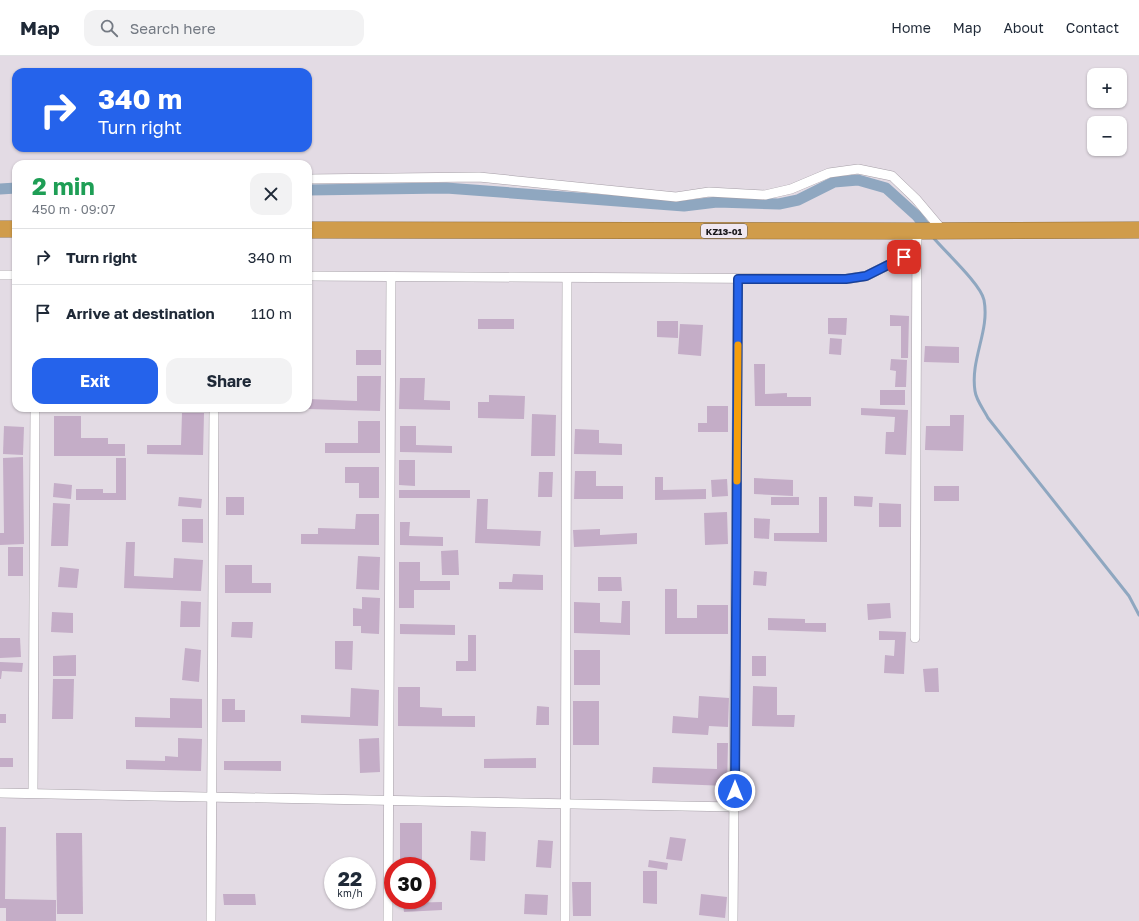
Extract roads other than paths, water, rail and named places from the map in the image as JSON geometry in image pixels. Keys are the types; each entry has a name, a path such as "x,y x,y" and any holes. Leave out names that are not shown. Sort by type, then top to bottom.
{"highway":[{"path":"0,229 12,229"},
{"name":"KZ13-01","path":"312,230 1139,230"}],"street":[{"path":"312,179 479,177 676,197 709,192 765,195 791,189 829,173 858,169 892,176 916,199 943,231"},
{"path":"915,638 916,231"},
{"path":"312,276 846,279 866,276 916,251"},
{"path":"0,275 12,275"},
{"path":"388,921 391,277"},
{"path":"565,921 567,278"},
{"path":"734,921 738,279"},
{"path":"34,794 35,412"},
{"path":"212,921 211,797 214,412"},
{"path":"0,793 735,807"}],"waterway":[{"path":"312,190 446,188 684,206 717,202 779,204 798,200 834,182 858,180 886,188 917,216 927,229"},
{"path":"0,189 12,188"},
{"path":"932,236 969,276 984,300 984,323 974,379 975,391 980,405 988,418 1129,596 1139,615"}]}
